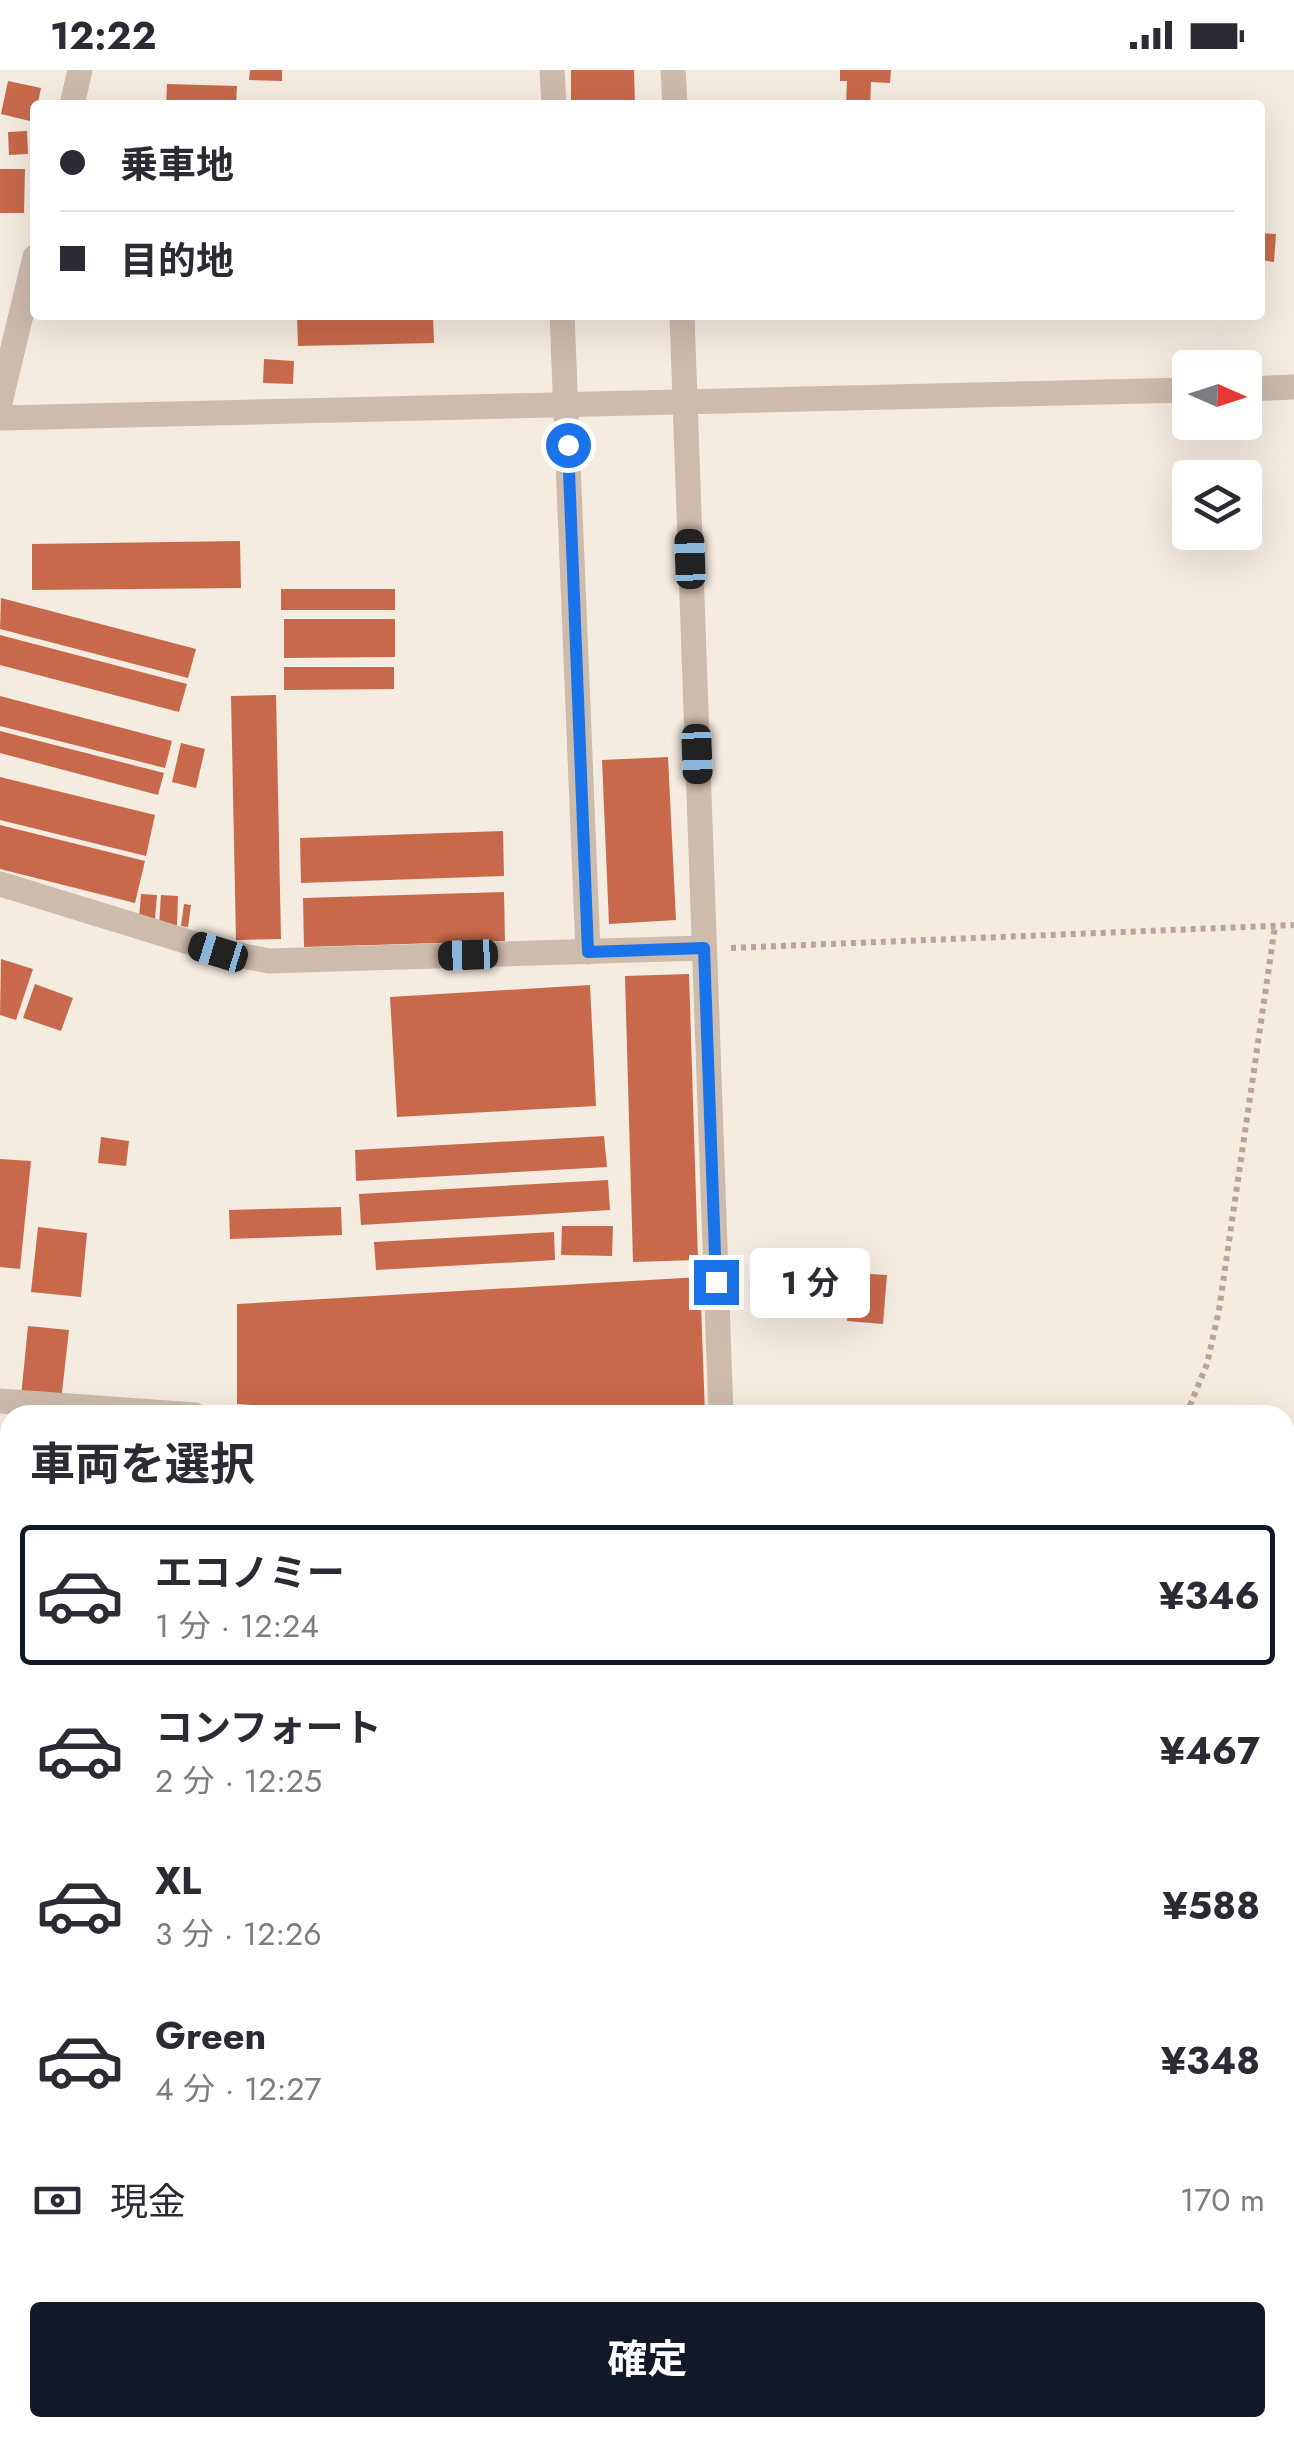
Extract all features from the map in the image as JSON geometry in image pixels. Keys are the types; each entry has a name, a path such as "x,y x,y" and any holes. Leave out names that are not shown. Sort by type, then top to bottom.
{"street":[{"path":"73,100 80,70"},
{"path":"552,70 554,100"},
{"path":"673,70 674,100"},
{"path":"0,402 30,278"},
{"path":"562,320 588,952"},
{"path":"682,320 721,1405"},
{"path":"1262,389 1294,388"},
{"path":"0,418 1172,390"},
{"path":"0,884 218,952 269,961 704,948"},
{"path":"0,1401 55,1405"}],"path":[{"path":"704,948 1294,925"},
{"path":"1190,1405 1207,1364 1219,1310 1275,926"}],"building":[{"path":"250,70 282,70 282,81 249,80"},
{"path":"571,70 634,70 635,100 571,100"},
{"path":"840,70 891,70 890,83 871,82 870,100 846,100 847,81 840,81"},
{"path":"8,81 41,88 39,100 30,100 30,121 1,114"},
{"path":"167,84 237,86 236,100 166,100"},
{"path":"27,131 28,154 9,155 8,132"},
{"path":"0,169 25,169 24,213 0,213"},
{"path":"1265,233 1276,234 1274,262 1265,261"},
{"path":"297,320 433,320 434,343 298,346"},
{"path":"264,359 294,361 293,384 263,383"},
{"path":"240,541 241,588 32,590 32,544"},
{"path":"281,589 395,589 395,610 281,610"},
{"path":"1,598 196,649 188,678 0,629"},
{"path":"284,619 395,619 395,657 284,658"},
{"path":"0,635 187,684 179,712 0,665"},
{"path":"284,667 394,667 394,689 284,690"},
{"path":"276,695 281,939 236,940 231,696"},
{"path":"0,696 172,741 165,768 0,726"},
{"path":"0,731 164,773 158,795 0,753"},
{"path":"181,743 205,749 196,788 172,782"},
{"path":"668,757 676,920 609,924 602,760"},
{"path":"0,777 155,815 146,856 0,820"},
{"path":"0,825 145,861 135,903 0,869"},
{"path":"503,831 504,876 301,883 300,838"},
{"path":"504,892 505,941 304,947 303,898"},
{"path":"141,894 157,895 155,919 139,918"},
{"path":"161,895 178,896 177,926 159,925"},
{"path":"184,904 191,905 188,927 181,926"},
{"path":"1,959 33,969 16,1020 0,1015"},
{"path":"689,974 698,1260 633,1262 625,976"},
{"path":"35,984 73,998 61,1031 23,1018"},
{"path":"590,985 596,1106 397,1117 390,997"},
{"path":"604,1136 607,1167 356,1181 355,1150"},
{"path":"101,1137 129,1141 126,1166 98,1163"},
{"path":"0,1159 31,1161 20,1269 0,1267"},
{"path":"608,1180 610,1210 361,1225 359,1194"},
{"path":"341,1207 342,1235 230,1239 229,1210"},
{"path":"562,1226 613,1226 612,1256 561,1255"},
{"path":"38,1227 87,1233 81,1297 31,1292"},
{"path":"554,1232 555,1260 376,1270 374,1242"},
{"path":"852,1273 887,1275 883,1324 847,1321"},
{"path":"700,1277 705,1405 237,1404 237,1304"},
{"path":"28,1326 69,1330 61,1401 21,1397"}],"route":[{"path":"568,445 588,952 704,948 716,1282"}]}
